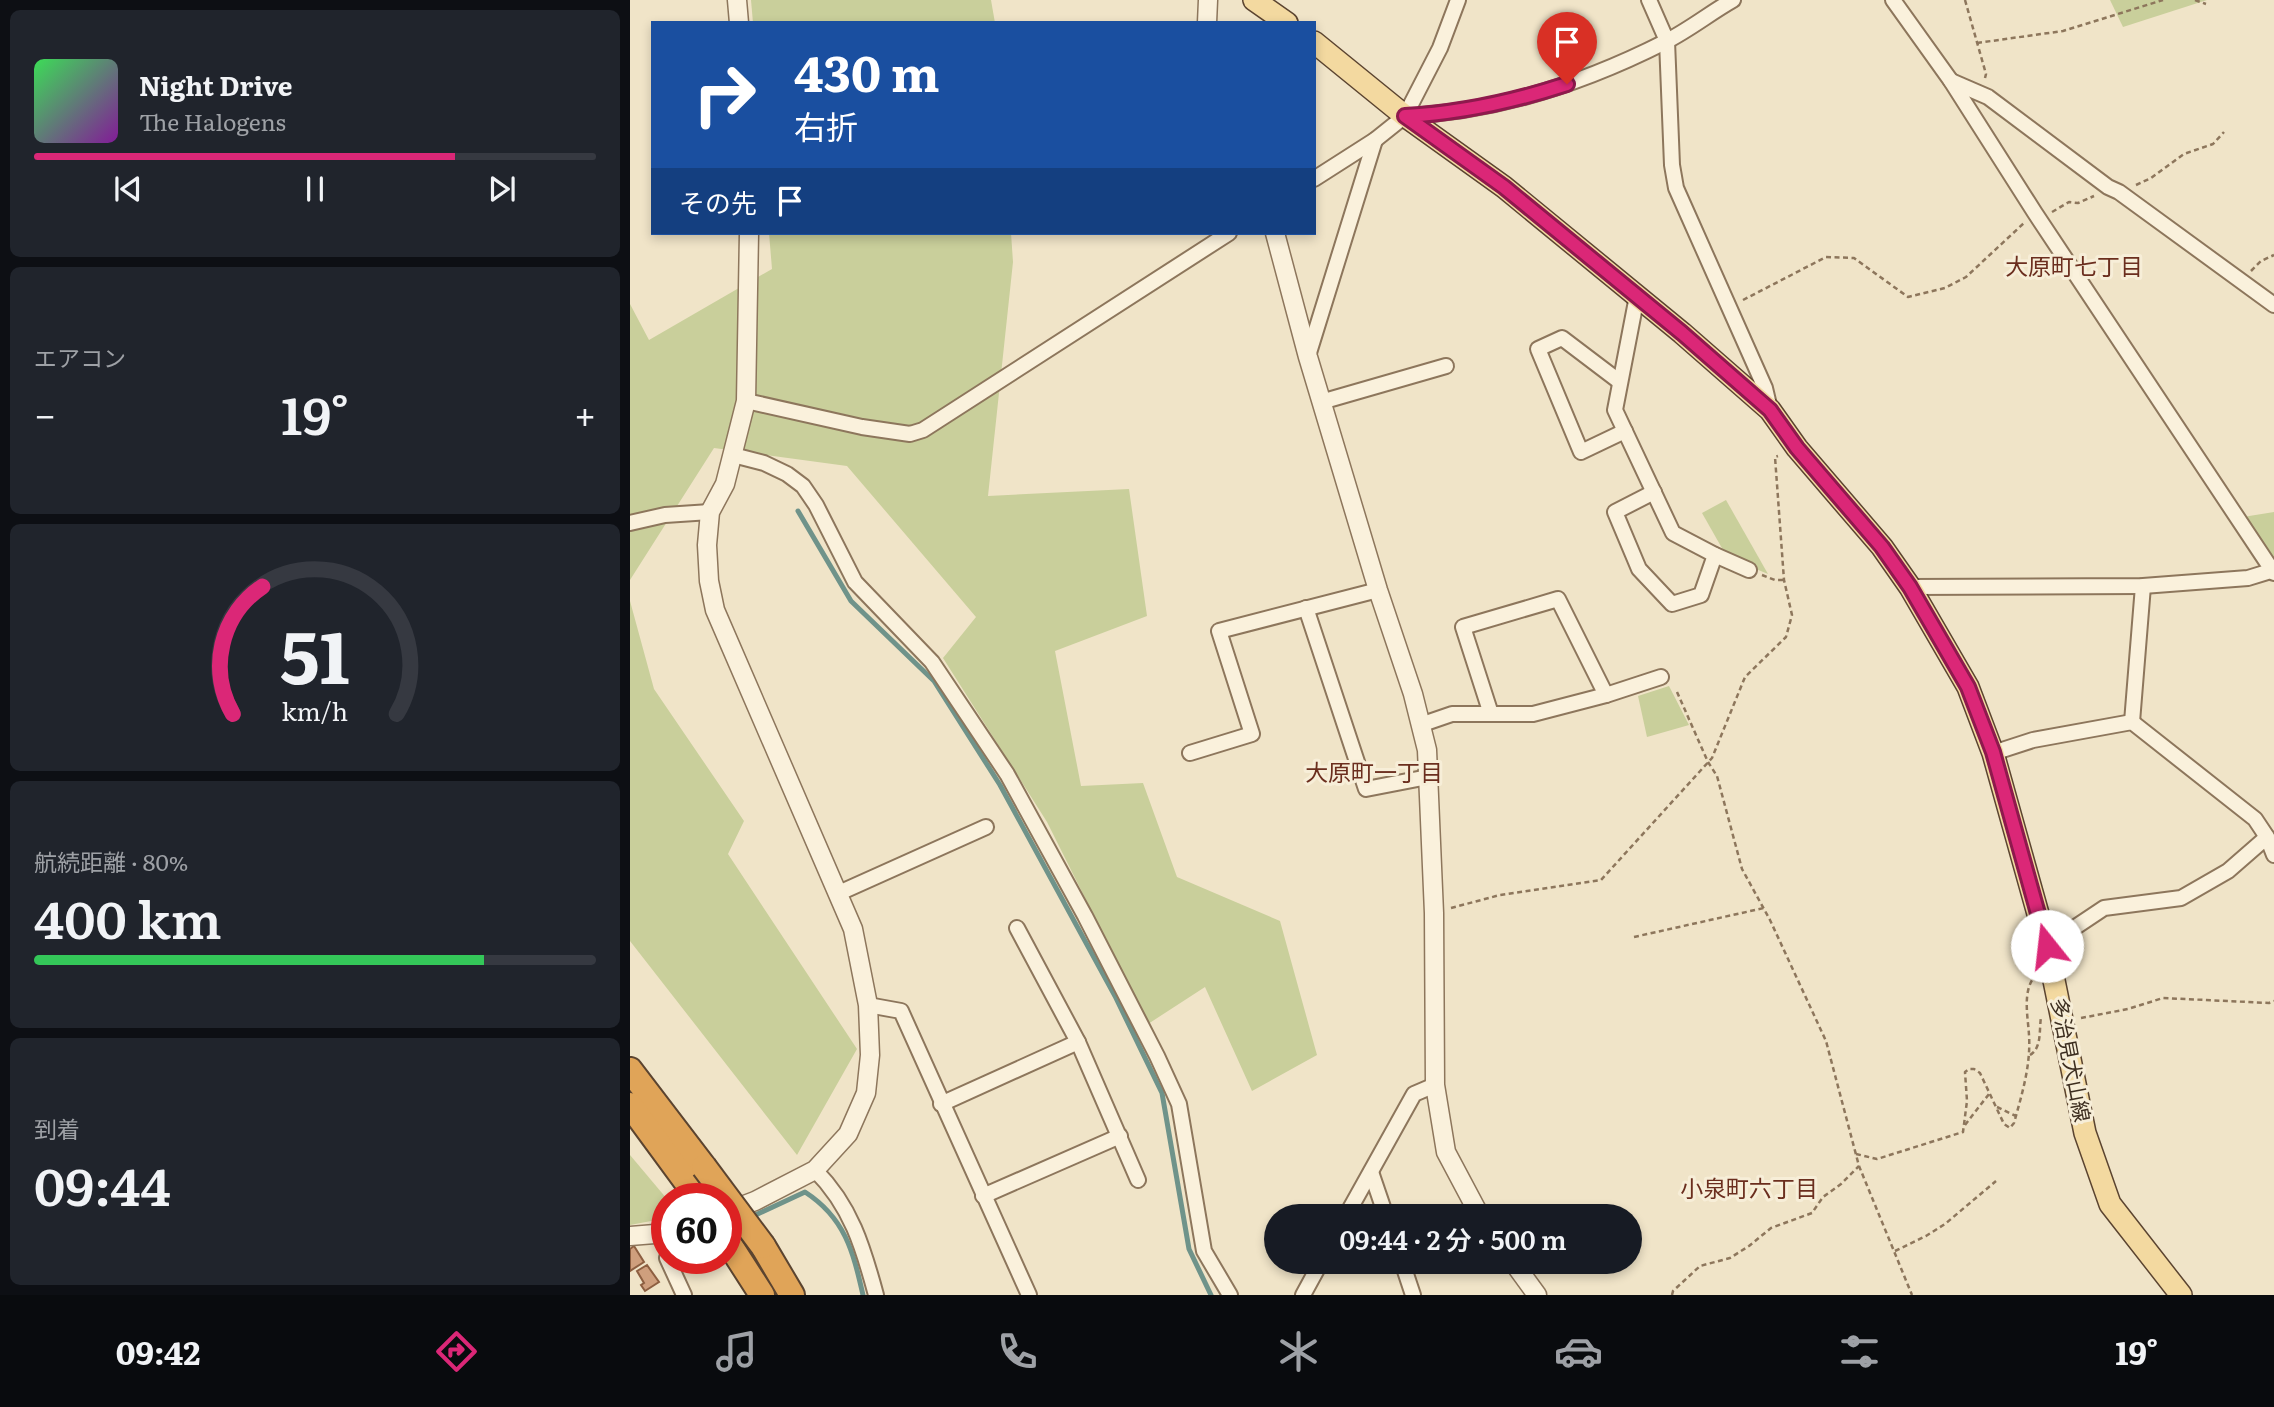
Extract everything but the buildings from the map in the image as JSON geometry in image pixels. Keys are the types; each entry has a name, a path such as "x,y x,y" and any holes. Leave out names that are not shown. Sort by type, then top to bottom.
{"highway":[{"path":"630,1070 693,1170 696,1183"},
{"path":"630,1105 763,1246 792,1295"},
{"path":"742,1263 762,1295"}],"main road":[{"path":"1254,0 1284,21"},
{"name":"多治見犬山線","path":"1316,44 1405,116 1504,187 1682,333 1770,410 1797,448 1882,547 1910,587 1968,687 1993,752 2049,956 2085,1133 2110,1204 2181,1295"}],"street":[{"path":"737,0 739,21"},
{"path":"1207,21 1208,0"},
{"path":"1316,177 1375,141 1405,116 1440,48 1458,0"},
{"path":"1649,0 1667,41 1672,164 1676,188 1765,388 1770,410"},
{"path":"1405,116 1478,108 1588,77 1667,41 1733,0"},
{"path":"1893,0 1951,81 2037,216 2274,571 2248,578 2143,586 1910,587"},
{"path":"1951,81 1981,93 2274,305"},
{"path":"1308,357 1375,141"},
{"path":"742,1206 815,1170 848,1134 866,1093 870,1055 868,1005 853,929 715,610 709,581 707,545 710,512 725,484 746,401 749,235"},
{"path":"746,401 862,427 910,434 923,430 1226,235"},
{"path":"1276,235 1321,402 1378,590 1413,694 1427,750 1434,912 1435,1085 1439,1123 1446,1152 1474,1204"},
{"path":"1637,296 1615,410 1673,533 1749,570"},
{"path":"1620,382 1562,338 1538,349 1581,452 1625,431"},
{"path":"1321,402 1446,366"},
{"path":"733,456 776,469 803,486 816,505 855,582 932,662 1007,774 1085,916 1179,1104 1204,1251 1230,1295"},
{"path":"1654,492 1615,512 1639,569 1672,604 1701,595 1714,555"},
{"path":"630,523 665,515 710,512"},
{"path":"2132,722 2143,586"},
{"path":"1190,753 1252,734 1219,631 1378,590"},
{"path":"1492,714 1463,627 1558,599 1606,695"},
{"path":"1306,608 1366,789 1428,777"},
{"path":"1420,724 1452,714 1534,714 1661,677"},
{"path":"1993,752 2033,740 2132,722 2255,819 2267,837 2274,855"},
{"path":"839,893 986,827"},
{"path":"2049,956 2104,908 2181,898 2228,871 2267,837"},
{"path":"1017,928 1078,1042 1138,1180"},
{"path":"868,1005 901,1011 1029,1295"},
{"path":"942,1104 1078,1042"},
{"path":"1353,1204 1414,1094 1435,1085"},
{"path":"983,1196 1120,1136"},
{"path":"815,1170 832,1187 850,1217 864,1250 876,1295"},
{"path":"1371,1172 1382,1204"},
{"path":"630,1236 651,1235"},
{"path":"675,1274 684,1295"},
{"path":"1303,1295 1314,1274"},
{"path":"1409,1274 1413,1295"},
{"path":"1522,1274 1537,1295"}],"path":[{"path":"1965,0 1986,74 1981,93"},
{"path":"1977,43 2063,31 2163,0"},
{"path":"2195,0 2206,4"},
{"path":"1728,308 1826,257 1854,258 1908,296 1945,288 1966,277 2037,216 2069,202 2078,202 2151,178 2184,154 2213,144 2224,132"},
{"path":"2241,281 2261,261 2274,254"},
{"path":"1434,912 1500,895 1601,880 1712,758 1745,677 1786,637 1793,615 1784,580 1775,457 1797,448"},
{"path":"1749,570 1774,580 1784,580"},
{"path":"1677,692 1708,762 1717,776 1742,869 1764,908 1826,1041 1859,1166 1912,1295"},
{"path":"1634,937 1764,908"},
{"path":"1856,1154 1877,1159 1963,1132 1967,1101 1965,1072 1969,1069 1980,1073 2004,1124 2010,1128 2014,1123 2027,1071 2028,993 2031,980 2042,969 2049,956"},
{"path":"2028,1056 2034,1054 2038,1047 2042,1013 2048,1007 2061,1013 2128,1009 2163,998 2269,1003 2274,1001"},
{"path":"1963,1128 1989,1094"},
{"path":"1996,1107 2016,1116"},
{"path":"1672,1295 1700,1266 1730,1258 1771,1228 1812,1213 1823,1197 1859,1166"},
{"path":"1895,1251 1945,1224 1996,1181"}],"green space":[{"path":"751,0 991,0 995,21 753,21"},
{"path":"2110,0 2207,0 2123,27"},
{"path":"769,235 1011,235 1013,262 988,496 1129,489 1147,616 1055,651 1081,786 1143,783 1177,877 1280,921 1317,1055 1252,1091 1205,987 1148,1024 1047,822 943,658 976,617 847,466 714,448 630,580 630,304 649,340 772,269"},
{"path":"1726,500 1768,574 1727,557 1702,513"},
{"path":"2274,512 2274,561 2243,517"},
{"path":"630,601 654,689 744,821 728,854 857,1049 797,1155 630,941"},
{"path":"1669,686 1689,725 1647,737 1638,696"},
{"path":"630,1155 654,1183 651,1183 651,1221 630,1225"}],"waterway":[{"path":"798,511 851,601 934,681 1000,785 1115,996 1162,1093 1189,1249 1211,1295"},
{"path":"749,1218 805,1192 819,1202 838,1224 851,1250 863,1295"}],"district":[{"name":"大原町七丁目","path":"2074,267"},
{"name":"大原町一丁目","path":"1374,773"},
{"name":"小泉町六丁目","path":"1749,1189"}],"route":[{"path":"1567,84 1478,108 1405,116 1504,187 1682,333 1770,410 1797,448 1882,547 1910,587 1968,687 1993,752 2047,946"}]}
